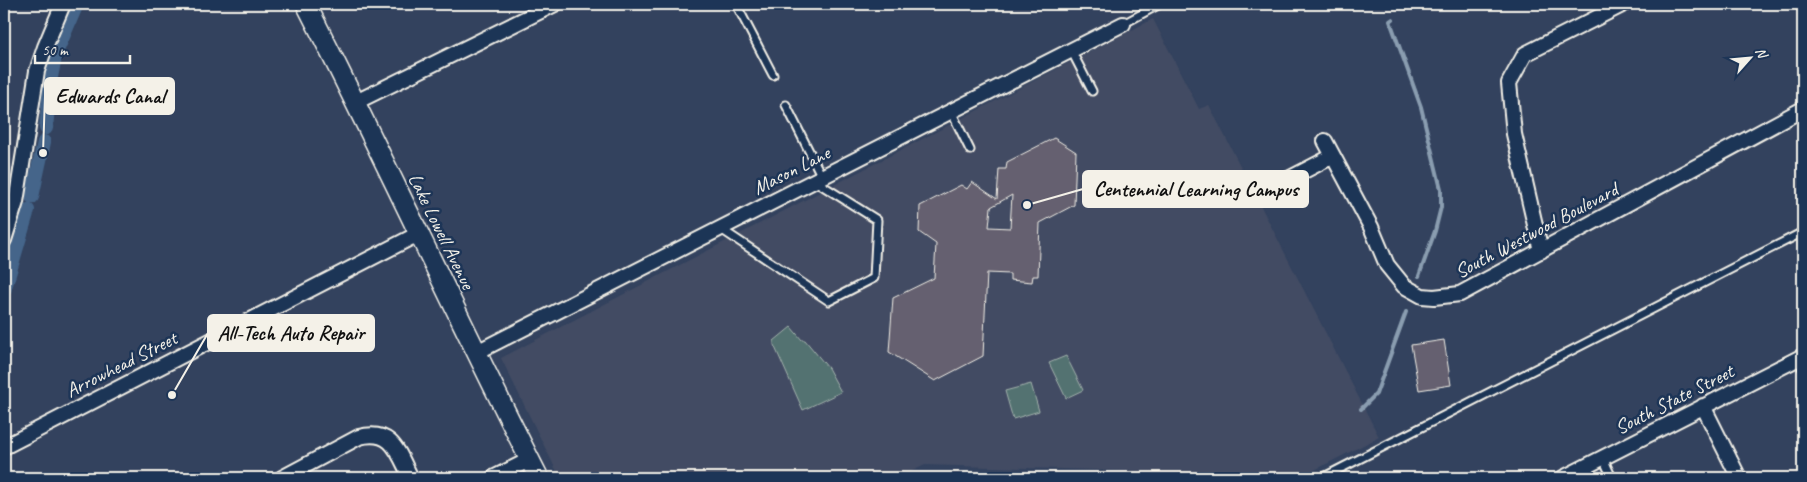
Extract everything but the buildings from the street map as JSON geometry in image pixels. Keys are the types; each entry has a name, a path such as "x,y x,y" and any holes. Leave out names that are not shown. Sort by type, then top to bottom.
{"main road":[{"name":"Lake Lowell Avenue","path":"306,4 356,102 418,234 539,478"}],"street":[{"path":"4,240 16,202 37,70 63,4"},
{"path":"356,102 555,4"},
{"path":"1541,251 1514,134 1510,83 1524,54 1624,4"},
{"name":"Mason Lane","path":"477,352 1122,24"},
{"name":"South Westwood Boulevard","path":"1325,141 1371,227 1387,265 1404,286 1422,296 1434,297 1460,294 1803,109"},
{"path":"1268,190 1333,156"},
{"name":"Arrowhead Street","path":"4,447 418,234"},
{"name":"South State Street","path":"1563,478 1703,406 1802,361"},
{"path":"1703,406 1739,478"},
{"path":"282,478 359,437 371,434 382,436 392,443 411,478"},
{"path":"493,478 529,460"}],"lane":[{"path":"736,4 773,75"},
{"path":"1122,24 1160,4"},
{"path":"1071,50 1092,91"},
{"path":"720,228 829,301 874,278 876,220 818,179 786,105"},
{"path":"951,111 970,150"},
{"path":"1322,478 1803,232"},
{"path":"1603,458 1612,478"}],"shaded area":[{"path":"1153,19 1199,109 1209,105 1379,437 1303,476 925,465 898,478 560,478 501,358"}],"green space":[{"path":"791,327 802,340 805,340 828,368 841,392 803,410 774,345 774,341"},
{"path":"1066,356 1083,390 1066,398 1049,363"},
{"path":"1031,384 1039,411 1013,419 1005,391"}],"waterway":[{"path":"46,128 51,77 56,53 77,4"},
{"path":"1393,19 1390,21 1421,107 1441,189 1441,207 1435,231 1419,276"},
{"path":"32,197 44,142"},
{"path":"4,291 28,210"},
{"path":"1361,409 1376,394 1406,312"}],"place":[{"name":"Edwards Canal","path":"43,153"},
{"name":"Centennial Learning Campus","path":"1027,205"},
{"name":"All-Tech Auto Repair","path":"172,395"}]}
